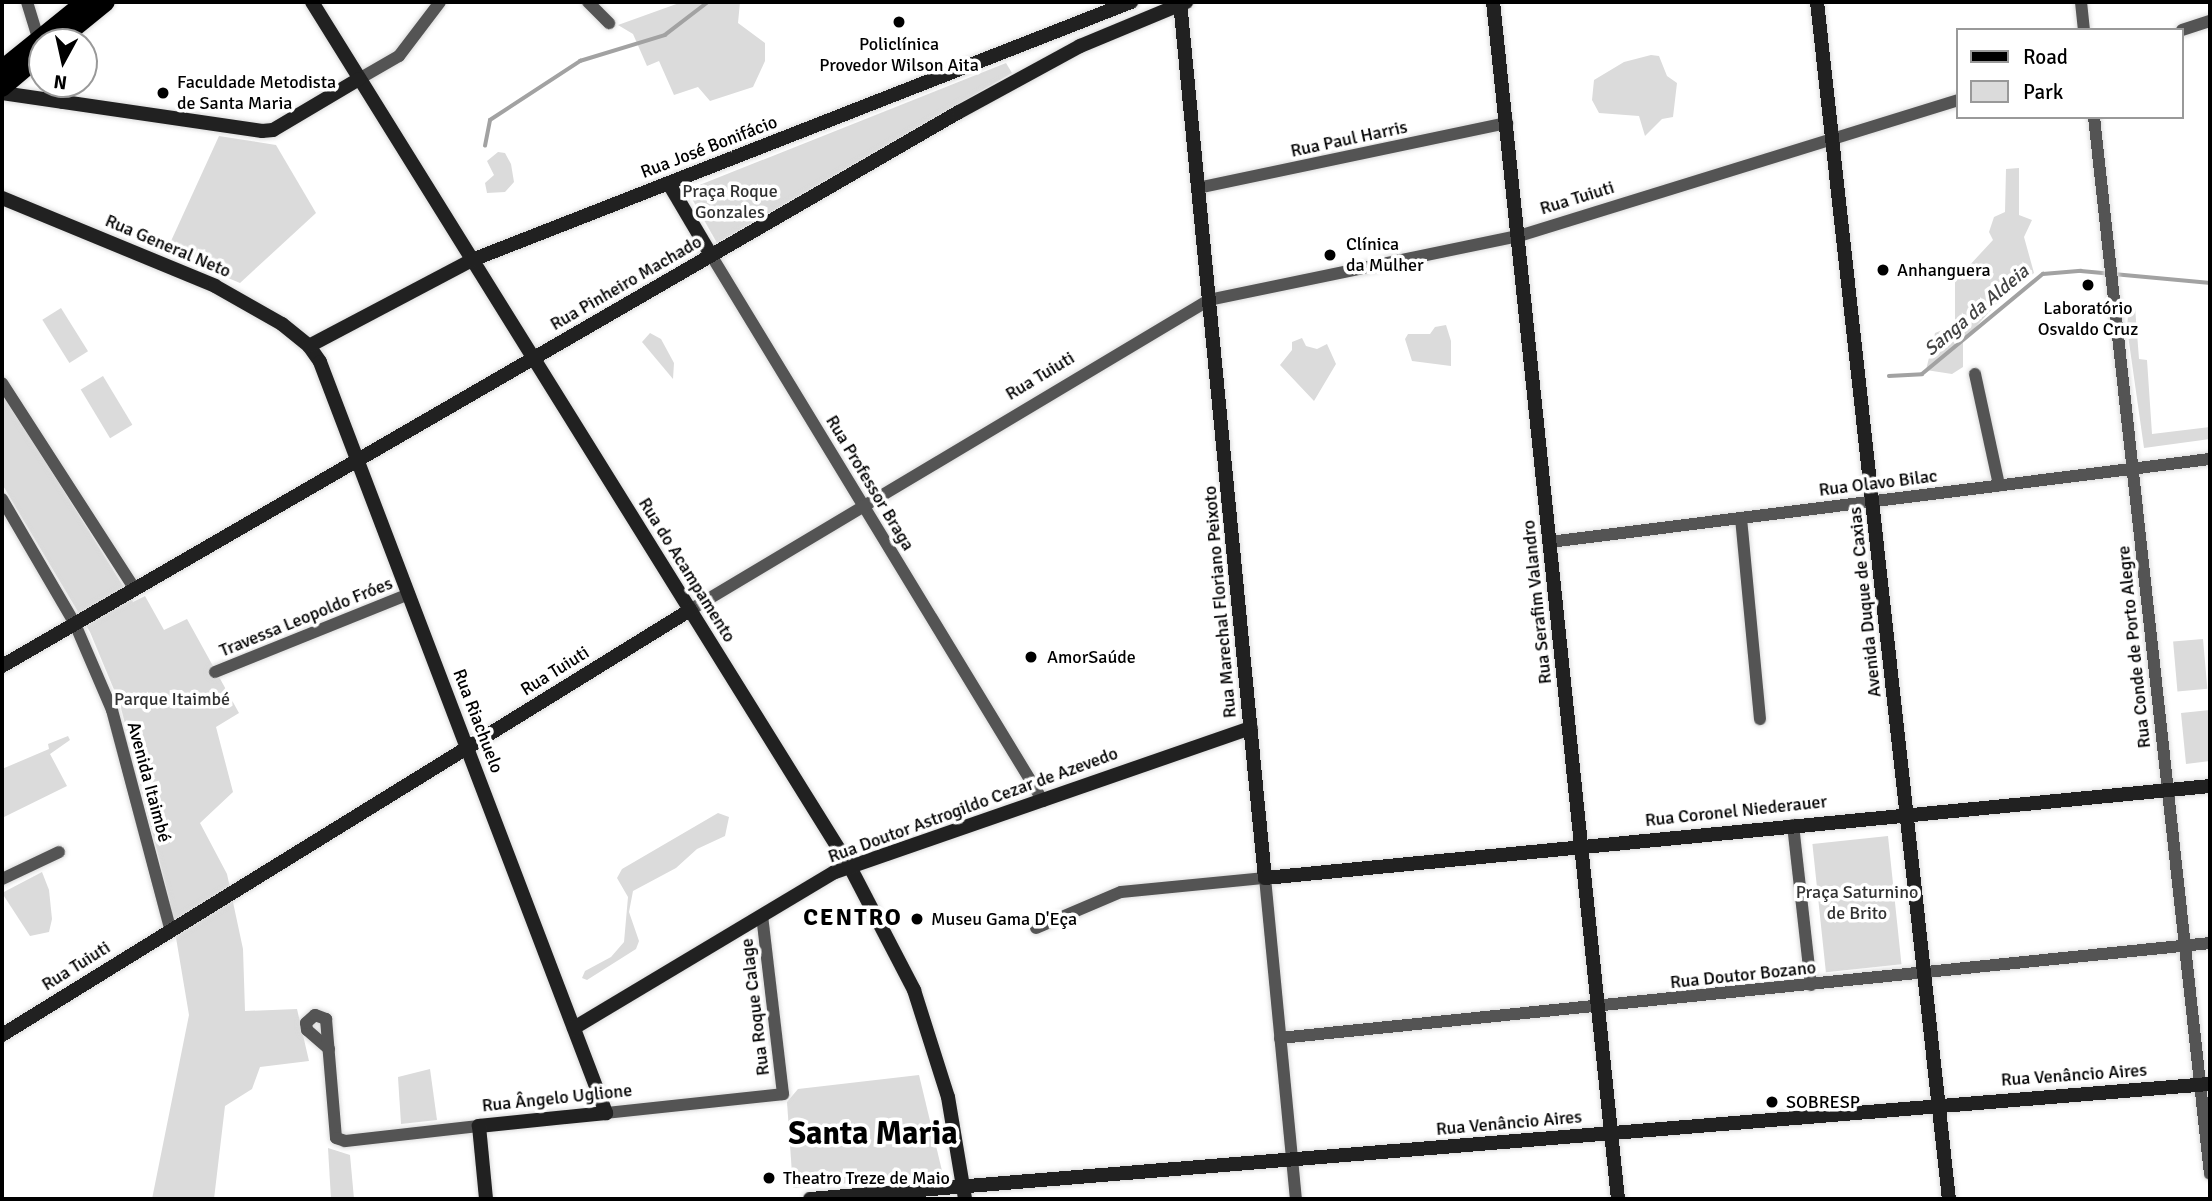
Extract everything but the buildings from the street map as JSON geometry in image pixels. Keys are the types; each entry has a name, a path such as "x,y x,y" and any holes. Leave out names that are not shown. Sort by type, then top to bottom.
{"main road":[{"path":"60,28 85,2"},
{"path":"74,28 106,2"},
{"path":"2,69 28,55"},
{"path":"2,90 28,61"}],"street":[{"path":"27,2 34,28"},
{"name":"Rua do Acampamento","path":"312,2 850,867 914,990 948,1097 964,1193"},
{"path":"2,90 62,103 262,131 273,130 399,55 425,27 440,2"},
{"path":"588,2 609,23"},
{"name":"Rua José Bonifácio","path":"309,346 472,260 1131,2"},
{"name":"Rua Serafim Valandro","path":"1493,2 1618,1199"},
{"name":"Avenida Duque de Caxias","path":"1817,2 1835,139 1949,1199"},
{"path":"2081,2 2084,28"},
{"name":"Rua Pinheiro Machado","path":"75,624 1017,80 1080,46 1182,3"},
{"name":"Rua Marechal Floriano Peixoto","path":"1182,3 1296,1199"},
{"path":"2184,29 2210,21"},
{"path":"1004,53 1017,65 1017,80"},
{"path":"60,98 62,103"},
{"name":"Rua Tuiuti","path":"2,1035 860,505 1209,300 1519,236 1956,101"},
{"name":"Rua Conde de Porto Alegre","path":"2094,119 2185,945 2205,1084 2210,1174"},
{"name":"Rua Paul Harris","path":"1198,188 1507,123"},
{"name":"Rua Professor Braga","path":"669,184 860,505 1043,801"},
{"name":"Rua General Neto","path":"2,198 215,285 282,324 309,346"},
{"name":"Rua Riachuelo","path":"309,346 320,362 358,460 606,1113"},
{"path":"1975,374 1999,485"},
{"path":"2,383 135,589"},
{"name":"Rua Olavo Bilac","path":"1550,542 2210,459"},
{"name":"Avenida Itaimbé","path":"2,499 75,624 112,710 171,930"},
{"path":"1741,517 1760,719"},
{"name":"Travessa Leopoldo Fróes","path":"215,672 409,594"},
{"path":"2,666 75,624"},
{"name":"Rua Doutor Astrogildo Cezar de Azevedo","path":"574,1028 850,867 1251,729"},
{"name":"Rua Coronel Niederauer","path":"1265,878 1907,813 2210,786"},
{"path":"1793,825 1811,985"},
{"path":"2,878 59,852"},
{"path":"1036,928 1121,892 1265,878"},
{"name":"Rua Roque Calage","path":"762,916 783,1094"},
{"name":"Rua Doutor Bozano","path":"1280,1038 1598,1008 2210,943"},
{"name":"Rua Ângelo Uglione","path":"329,1049 336,1138 345,1141 783,1094"},
{"name":"Rua Venâncio Aires","path":"810,1199 964,1193 1292,1160 2205,1084"},
{"path":"478,1126 486,1199"}],"green space":[{"path":"682,2 740,2 738,23 765,43 765,61 753,87 710,101 698,87 674,95 659,61 647,66 633,34 618,25"},
{"path":"1651,55 1659,56 1667,76 1677,83 1673,117 1662,119 1645,136 1639,116 1599,113 1592,100 1594,80 1624,62"},
{"name":"Praça Roque Gonzales","path":"1006,63 1012,73 717,243 687,190"},
{"path":"219,136 276,145 316,213 240,283 166,252"},
{"path":"498,152 505,153 511,164 514,182 505,192 487,193 485,183 494,175 487,161"},
{"path":"2019,168 2019,215 2032,220 2024,237 2034,273 2000,300 1963,341 1963,367 1952,374 1926,370 1935,333 1955,325 1955,281 1993,240 1989,232 1994,217 2005,212 2006,169"},
{"path":"2129,303 2135,307 2139,359 2147,360 2152,434 2210,427 2210,439 2144,448 2127,328"},
{"path":"61,308 88,351 69,363 42,320"},
{"path":"1446,325 1451,341 1451,366 1412,361 1405,339 1408,334 1430,334 1435,327"},
{"path":"650,333 661,339 674,363 673,379 642,342"},
{"path":"1302,338 1306,346 1317,349 1327,344 1336,364 1314,401 1280,365 1292,350 1292,342"},
{"path":"103,376 132,425 110,438 81,389"},
{"name":"Parque Itaimbé","path":"2,392 133,602 145,596 164,630 187,619 239,713 216,727 233,792 200,823 227,874 243,949 245,1011 297,1009 309,1061 260,1067 252,1089 225,1106 214,1199 152,1199 189,1015 170,902 120,704 90,632 2,484"},
{"path":"2203,639 2207,689 2177,691 2173,642"},
{"path":"2210,710 2210,761 2186,764 2181,713"},
{"path":"68,736 70,740 50,754 67,786 2,818 2,769 49,749 48,744"},
{"path":"718,813 729,817 725,836 697,849 676,868 633,891 629,912 639,941 636,949 587,980 582,978 585,971 611,957 624,942 628,897 617,878 622,869"},
{"name":"Praça Saturnino de Brito","path":"1888,836 1901,964 1826,972 1812,844"},
{"path":"42,872 49,890 52,919 49,932 30,936 2,893"},
{"path":"430,1069 437,1120 401,1124 398,1077"},
{"path":"919,1075 943,1175 793,1188 787,1102 798,1089"},
{"path":"328,1148 350,1155 354,1199 331,1199"}],"waterway":[{"path":"485,146 490,120 580,61 665,35 708,2"},
{"name":"Sanga da Aldeia","path":"1889,376 1922,374 2043,274 2081,271 2210,283"}],"place":[{"name":"Policlínica Provedor Wilson Aita","path":"899,22"},
{"name":"Faculdade Metodista de Santa Maria","path":"163,93"},
{"name":"Clínica da Mulher","path":"1330,255"},
{"name":"Anhanguera","path":"1883,270"},
{"name":"Laboratório Osvaldo Cruz","path":"2088,285"},
{"name":"AmorSaúde","path":"1031,657"},
{"name":"Museu Gama D'Eça","path":"917,919"},
{"name":"SOBRESP","path":"1772,1102"},
{"name":"Theatro Treze de Maio","path":"769,1178"}],"district":[{"name":"CENTRO","path":"853,918"},
{"name":"Santa Maria","path":"873,1134"}]}
